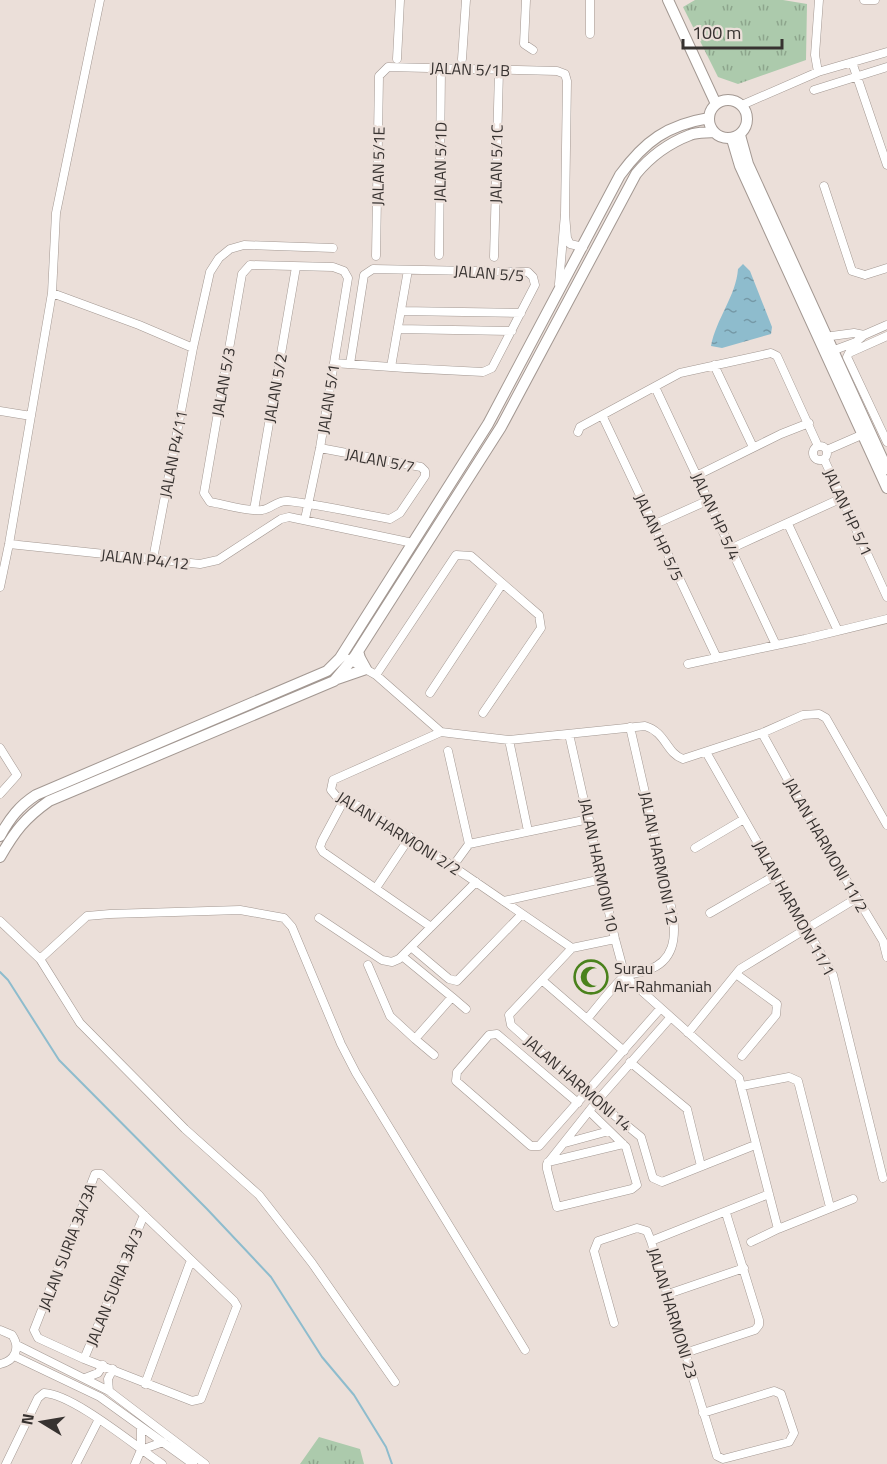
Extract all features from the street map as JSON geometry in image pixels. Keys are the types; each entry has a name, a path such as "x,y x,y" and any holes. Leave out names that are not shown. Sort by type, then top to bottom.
{"street":[{"path":"0,587 52,293 56,213 100,0"},
{"path":"397,59 400,0"},
{"path":"462,59 466,0"},
{"path":"526,0 524,44 533,50"},
{"path":"590,0 590,34"},
{"path":"668,0 719,102"},
{"path":"674,0 719,102"},
{"path":"818,72 815,55 819,0"},
{"path":"742,105 818,72 887,52"},
{"path":"852,62 887,165"},
{"name":"JALAN 5/1B","path":"379,76 388,67 557,71 565,74 567,81 565,214"},
{"path":"814,90 887,67"},
{"name":"JALAN 5/1D","path":"438,255 441,69"},
{"name":"JALAN 5/1C","path":"494,257 499,71"},
{"name":"JALAN 5/1E","path":"376,256 379,76"},
{"path":"733,100 742,105 746,111 747,124 736,137 723,138 714,132 709,118 712,108 719,102 733,100"},
{"path":"334,681 413,543 488,424 620,175 646,144 688,122 709,118"},
{"path":"0,836 9,818 21,804 36,795 327,671 358,651 501,427 636,174 646,161 665,148 691,135 714,132"},
{"path":"736,137 828,352 866,433 887,488"},
{"path":"824,186 852,271 865,275 887,268"},
{"path":"565,214 567,237 570,244 583,247"},
{"path":"558,294 565,214"},
{"name":"JALAN P4/11","path":"153,559 193,348 210,272 219,258 230,249 244,245 333,248"},
{"path":"568,301 565,291 577,259"},
{"name":"JALAN 5/3","path":"348,278 344,271 333,267 250,266 242,274 204,493 210,502 254,510 263,510 286,500 390,519 400,513"},
{"name":"JALAN 5/2","path":"254,510 296,267"},
{"name":"JALAN 5/5","path":"334,363 392,368 483,372 492,368 512,331 536,285 533,277 528,272 373,269 364,275 350,364"},
{"path":"392,368 408,270"},
{"name":"JALAN 5/1","path":"305,519 320,448 348,278"},
{"path":"52,293 139,325 193,348"},
{"path":"550,308 568,301"},
{"path":"401,311 521,313"},
{"path":"828,352 856,342 864,335 887,325"},
{"path":"398,329 512,331"},
{"path":"822,338 854,333 864,335"},
{"path":"887,336 849,353 847,357 887,442"},
{"path":"578,432 579,428 680,373 771,353 777,356 818,446"},
{"path":"714,365 753,447"},
{"name":"JALAN HP 5/4","path":"655,387 776,645"},
{"path":"0,411 31,416"},
{"name":"JALAN HP 5/5","path":"602,416 717,658"},
{"path":"698,475 753,447 809,423"},
{"path":"488,424 501,427"},
{"path":"827,450 866,433"},
{"path":"866,433 887,469"},
{"path":"818,446 823,446 827,450 824,459 819,460 813,457 813,450 818,446"},
{"name":"JALAN 5/7","path":"320,448 421,467 425,471 425,476 400,513"},
{"name":"JALAN HP 5/1","path":"824,459 887,597"},
{"path":"732,548 842,498"},
{"path":"653,525 709,500"},
{"name":"JALAN P4/12","path":"9,544 200,564 218,560 282,519 289,517 413,543"},
{"path":"788,524 838,631"},
{"path":"376,675 456,555 471,556 539,615 541,628 483,713"},
{"path":"430,693 502,584"},
{"path":"687,664 887,619"},
{"path":"358,651 366,669"},
{"path":"347,658 376,675 441,732 509,740 645,726 658,731 675,755 683,759 762,734 803,715 819,714 826,718 887,825"},
{"path":"0,857 14,832 24,820 49,801 366,669"},
{"name":"JALAN HARMONI 12","path":"625,976 650,970 660,964 671,950 675,937 673,915 630,726"},
{"name":"JALAN HARMONI 2/2","path":"441,732 333,780 331,790 336,796 365,808 410,837 572,948"},
{"name":"JALAN HARMONI 10","path":"569,734 625,976"},
{"name":"JALAN HARMONI 11/2","path":"762,734 883,940 887,957"},
{"path":"509,740 528,831"},
{"path":"0,748 16,775 0,794"},
{"path":"448,751 470,844"},
{"name":"JALAN HARMONI 11/1","path":"706,752 833,975 883,1178"},
{"path":"344,800 320,847 323,852 431,927"},
{"path":"453,866 470,844 589,819"},
{"path":"695,848 744,819"},
{"path":"376,888 410,837"},
{"path":"710,913 776,875"},
{"path":"504,901 602,879"},
{"path":"319,918 382,960 392,962 402,956 476,882"},
{"path":"688,1033 740,969 857,898"},
{"path":"40,959 87,916 240,910 284,918 292,927 341,1044 356,1073 525,1350"},
{"path":"411,947 448,979 457,981 522,914"},
{"path":"0,921 40,959 80,1023 185,1129 259,1195 312,1263 395,1382"},
{"path":"615,939 572,948 543,981 624,1051"},
{"path":"402,956 466,1009"},
{"path":"368,965 390,1016 434,1055"},
{"path":"736,974 777,1004 776,1016 742,1056"},
{"path":"587,1019 625,976 660,1010 739,1078 778,1229"},
{"name":"JALAN HARMONI 14","path":"543,981 510,1015 511,1025 640,1137 656,1181 662,1182 701,1166"},
{"path":"415,1039 452,997"},
{"path":"578,1103 497,1034 489,1035 457,1072 456,1081 531,1146 539,1146 578,1103 587,1093 660,1010"},
{"path":"589,1111 627,1149 637,1183 632,1190 558,1207 547,1169 548,1162 597,1101 630,1062 670,1018"},
{"path":"630,1062 687,1109 701,1166 755,1145"},
{"path":"742,1086 789,1077 798,1081 830,1207"},
{"path":"564,1143 609,1131"},
{"path":"548,1162 623,1144"},
{"name":"JALAN SURIA 3A/3A","path":"144,1215 101,1174 95,1174 34,1330 39,1338 146,1384 192,1401 201,1399 237,1306 191,1260"},
{"path":"651,1241 769,1194"},
{"path":"751,1242 853,1199"},
{"path":"685,1353 755,1330 759,1325 726,1213"},
{"path":"144,1215 191,1260 146,1384"},
{"name":"JALAN SURIA 3A/3","path":"84,1359 144,1215"},
{"name":"JALAN HARMONI 23","path":"614,1323 594,1251 598,1241 637,1228 647,1231 651,1241 703,1413 717,1455 723,1459 789,1442 794,1433 781,1394 774,1391 703,1413"},
{"path":"668,1294 744,1268"},
{"path":"0,1330 12,1335 17,1345 109,1391 205,1464"},
{"path":"0,1364 6,1363 14,1356 17,1345"},
{"path":"14,1356 100,1397 193,1464"},
{"path":"85,1378 98,1373 103,1365"},
{"path":"109,1391 108,1379 113,1369"},
{"path":"6,1464 38,1398 44,1393 54,1394 99,1419 162,1464"},
{"path":"76,1464 99,1419"},
{"path":"135,1464 141,1450 141,1428"},
{"path":"141,1450 163,1442"}],"green space":[{"path":"695,0 783,0 807,4 806,60 738,84 718,77 683,7"},
{"path":"319,1437 360,1449 364,1464 300,1464"}],"water":[{"path":"743,264 750,271 772,327 771,334 722,348 711,346 717,326 734,289 738,269"}],"waterway":[{"path":"0,972 8,980 59,1060 271,1277 322,1357 354,1395 386,1447 392,1464"}],"place":[{"name":"Surau Ar-Rahmaniah","path":"591,977"}]}
